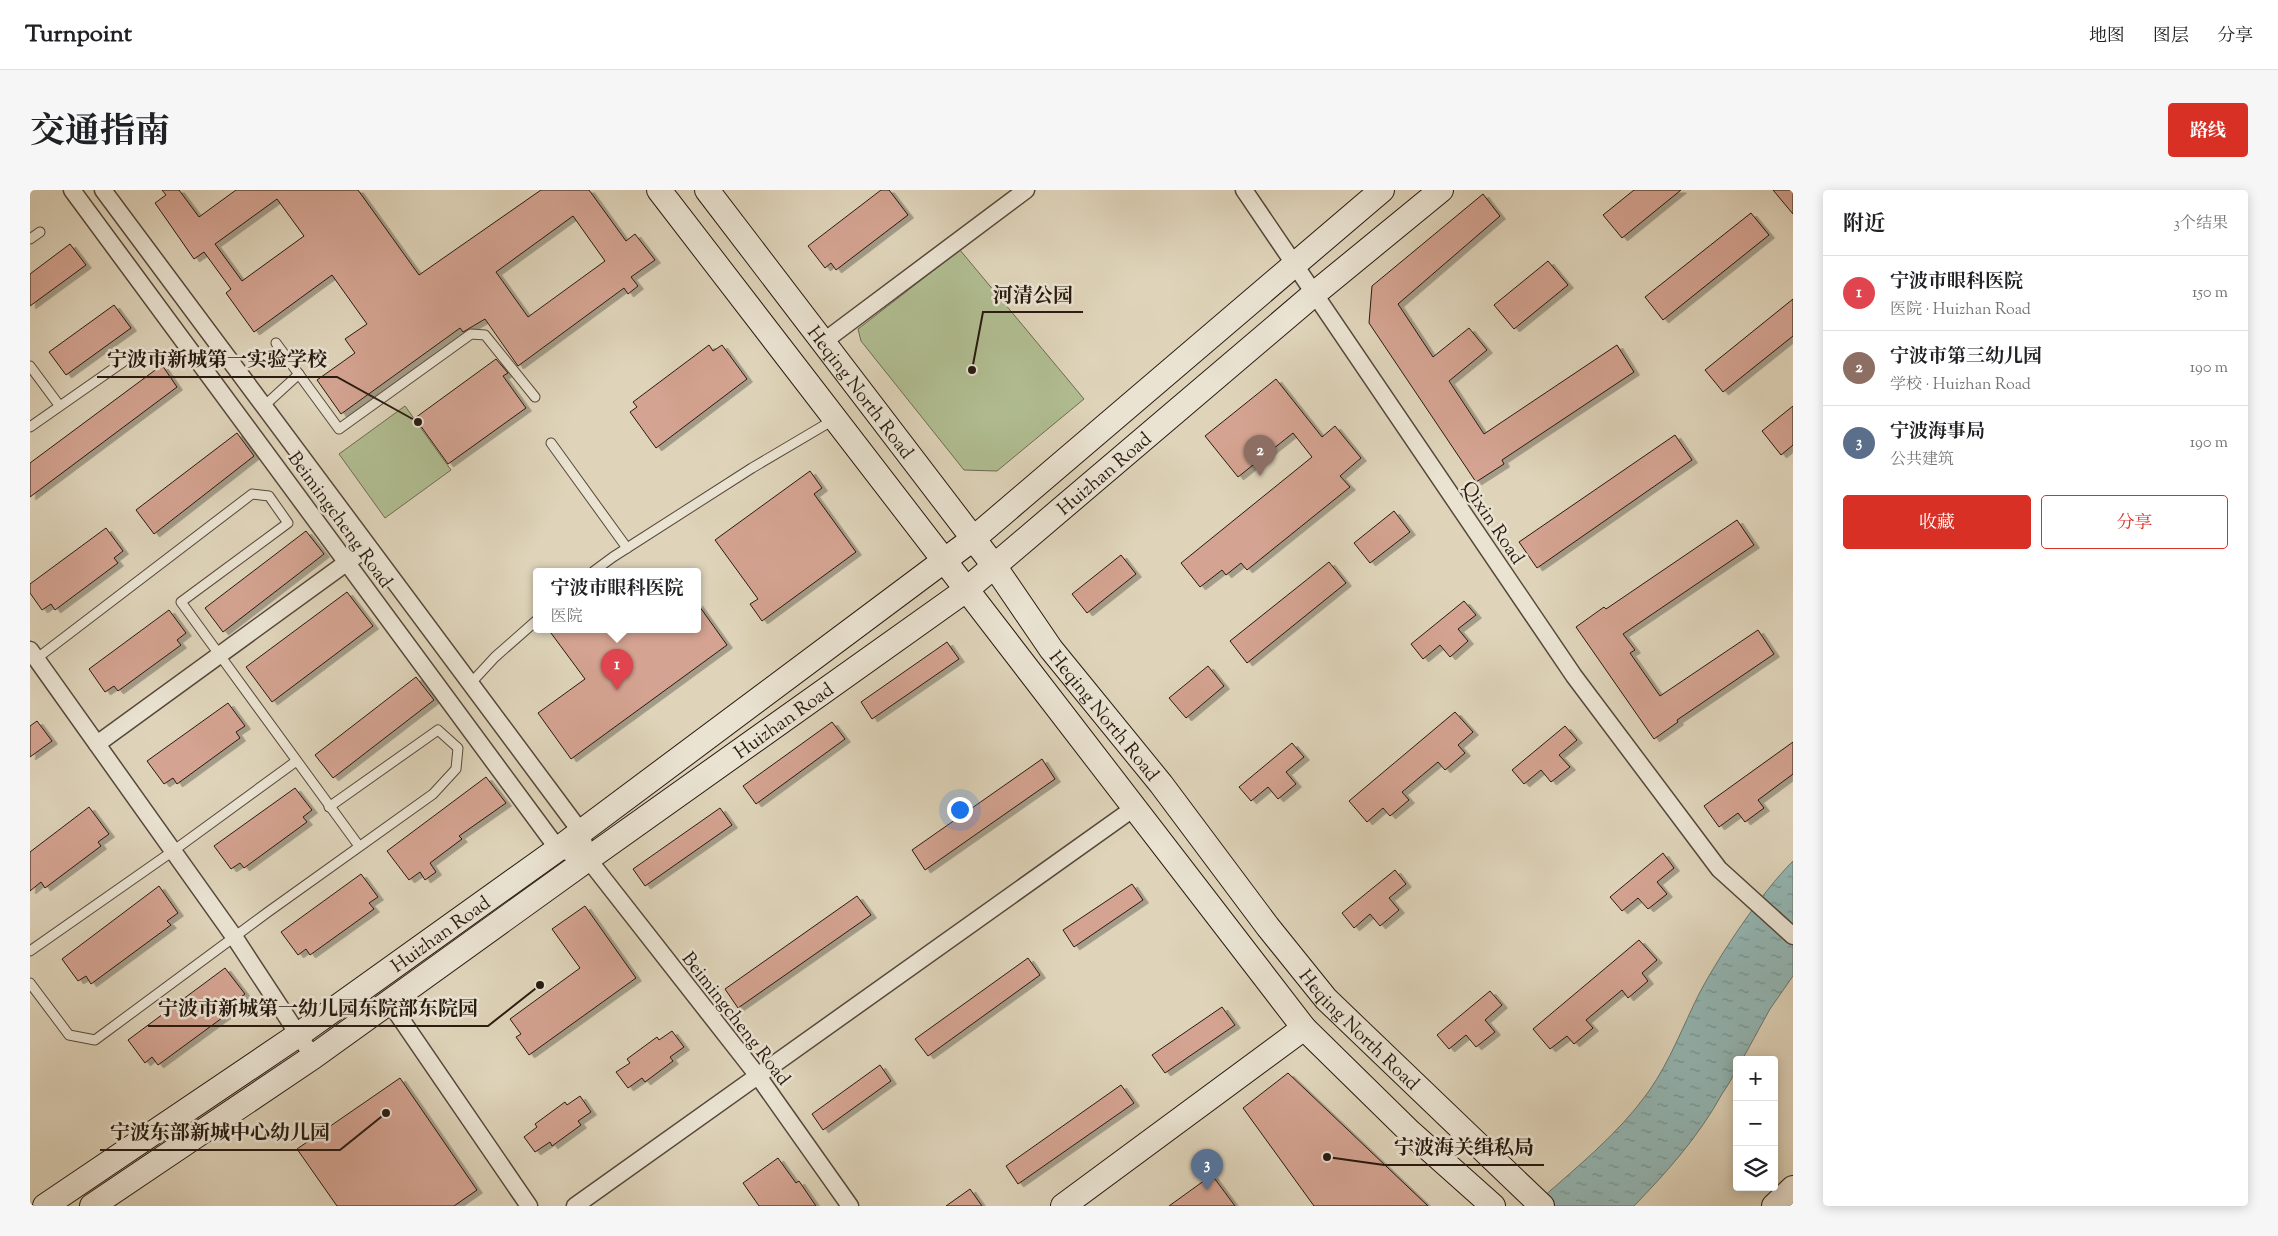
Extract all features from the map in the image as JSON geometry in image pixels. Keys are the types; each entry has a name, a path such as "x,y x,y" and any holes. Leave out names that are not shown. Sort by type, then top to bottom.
{"street":[{"name":"Beimingcheng Road","path":"72,190 558,849"},
{"name":"Beimingcheng Road","path":"103,190 581,832 588,859 758,1076 850,1206"},
{"name":"Heqing North Road","path":"659,190 1304,1028 1410,1132 1493,1206"},
{"name":"Heqing North Road","path":"707,190 974,539 1052,649 1161,784 1268,927 1326,999 1537,1202"},
{"path":"823,342 1026,190"},
{"name":"Qixin Road","path":"1244,190 1574,676 1719,869 1793,936"},
{"name":"Huizhan Road","path":"45,1206 298,1035 558,849 944,562 974,539 1382,190"},
{"name":"Huizhan Road","path":"92,1206 313,1058 588,859 966,590 1314,294 1441,190"},
{"path":"97,744 368,547"},
{"path":"33,655 235,938 313,1058"},
{"path":"574,1206 1134,808"},
{"path":"558,849 588,859"},
{"path":"390,1003 529,1206"},
{"path":"1063,1206 1304,1028"},
{"path":"1774,1206 1793,1188"}],"lane":[{"path":"30,239 40,232"},
{"path":"276,343 339,429 471,334 485,335 535,397"},
{"path":"30,427 123,362"},
{"path":"30,366 60,405"},
{"path":"264,406 299,374"},
{"path":"598,568 627,548 835,419"},
{"path":"551,443 627,548"},
{"path":"33,655 252,494 269,496 288,523 181,602 359,846"},
{"path":"470,684 495,657 533,624"},
{"path":"30,983 69,1035 95,1040 359,846 433,794 456,769 458,748 438,730 329,807"},
{"path":"30,950 173,851 296,762"}],"green space":[{"path":"960,250 1084,399 997,471 964,470 861,341 858,329"},
{"path":"405,406 451,470 385,518 339,454"}],"water":[{"path":"1793,861 1793,976 1770,1009 1744,1056 1733,1056 1732,1078 1693,1139 1634,1206 1533,1206 1609,1137 1649,1091 1663,1068 1699,994 1718,961 1742,924"}],"building":[{"path":"162,190 179,190 199,217 236,190 358,190 419,275 541,190 589,190 626,241 635,234 655,260 631,277 638,286 628,294 624,288 518,366 485,319 463,332 460,328 341,414 317,380 355,353 345,339 367,324 332,275 254,332 226,293 231,289 204,252 194,259 155,203 166,195","holes":["277,199 304,236 242,281 215,244","573,216 605,261 528,317 496,272"]},
{"path":"881,190 889,190 908,215 836,270 831,263 825,268 808,246"},
{"path":"1634,190 1681,190 1622,238 1603,215"},
{"path":"1773,190 1793,190 1793,214"},
{"path":"1483,194 1500,216 1398,304 1433,357 1469,328 1487,350 1449,381 1484,434 1617,345 1634,372 1502,460 1504,464 1476,482 1369,323 1372,286"},
{"path":"1751,213 1769,235 1663,320 1645,297"},
{"path":"70,244 86,265 30,306 30,274"},
{"path":"1548,261 1568,285 1514,329 1494,305"},
{"path":"1793,299 1793,336 1723,392 1705,370"},
{"path":"114,305 131,328 66,375 49,352"},
{"path":"709,345 713,351 722,345 747,379 656,448 630,412 637,407 633,402"},
{"path":"496,359 508,373 503,376 526,408 448,464 415,418"},
{"path":"162,365 177,387 30,497 30,463"},
{"path":"1276,379 1322,437 1335,426 1361,458 1340,476 1350,487 1247,570 1241,563 1226,575 1222,570 1200,587 1181,563 1312,457 1293,433 1238,477 1205,436"},
{"path":"1793,406 1793,445 1781,455 1762,431"},
{"path":"237,433 254,456 154,534 136,510"},
{"path":"1675,435 1692,460 1537,568 1519,542"},
{"path":"810,471 822,488 814,494 856,552 762,621 750,604 758,599 715,540"},
{"path":"1394,511 1410,532 1370,563 1354,543"},
{"path":"1737,520 1754,545 1623,634 1635,650 1630,653 1660,696 1758,630 1774,654 1677,720 1678,722 1654,739 1576,627 1604,607 1606,609"},
{"path":"106,528 123,551 114,558 118,563 55,610 51,604 42,610 30,593 30,584"},
{"path":"306,531 324,554 223,632 205,608"},
{"path":"1121,555 1136,574 1087,613 1072,594"},
{"path":"1329,562 1346,583 1247,663 1230,641"},
{"path":"347,592 373,626 272,702 246,667"},
{"path":"1464,601 1476,615 1458,629 1468,641 1450,657 1440,645 1423,659 1411,644"},
{"path":"701,609 727,645 571,759 538,713 585,679 551,633 701,633"},
{"path":"169,610 186,633 177,640 181,645 118,691 114,686 105,692 89,669"},
{"path":"947,642 959,659 872,719 861,702"},
{"path":"1208,666 1224,686 1186,718 1169,698"},
{"path":"416,677 434,700 333,778 315,755"},
{"path":"228,703 245,726 236,732 240,738 177,784 173,778 164,784 147,761"},
{"path":"1455,712 1473,732 1458,745 1465,753 1445,770 1438,762 1402,792 1409,800 1390,816 1383,808 1367,822 1349,801"},
{"path":"37,721 52,741 30,757 30,726"},
{"path":"832,722 845,739 756,804 743,786"},
{"path":"1565,726 1577,740 1559,755 1570,767 1551,782 1541,770 1524,784 1512,770"},
{"path":"1793,742 1793,774 1758,800 1764,808 1745,822 1738,813 1719,827 1704,806"},
{"path":"1292,743 1304,757 1286,772 1296,784 1278,799 1268,787 1251,801 1239,787"},
{"path":"1042,759 1055,779 925,870 912,850"},
{"path":"486,777 506,803 459,836 462,839 430,863 436,872 425,880 420,872 409,880 387,851"},
{"path":"295,788 312,810 303,817 307,822 244,868 240,863 231,869 214,846"},
{"path":"89,807 109,834 98,842 101,846 45,888 41,882 30,891 30,852"},
{"path":"720,808 732,825 645,886 633,869"},
{"path":"1663,853 1674,868 1657,882 1667,894 1648,909 1638,898 1622,911 1610,897"},
{"path":"1395,870 1406,884 1389,898 1399,910 1380,926 1370,914 1354,928 1342,913"},
{"path":"361,874 378,897 369,903 374,909 310,955 306,949 298,955 281,932"},
{"path":"1132,884 1143,900 1074,947 1063,930"},
{"path":"159,886 178,913 167,921 171,925 91,984 86,976 78,981 62,959"},
{"path":"857,896 871,915 738,1008 725,989"},
{"path":"585,906 636,978 529,1055 516,1037 521,1034 510,1019 580,968 552,929"},
{"path":"1639,940 1657,960 1642,973 1648,981 1628,998 1622,990 1586,1020 1593,1028 1574,1044 1567,1036 1550,1049 1533,1029"},
{"path":"1028,958 1040,975 928,1056 915,1039"},
{"path":"225,968 245,994 234,1002 237,1007 158,1065 152,1057 145,1063 128,1040"},
{"path":"1490,991 1502,1005 1485,1020 1495,1032 1476,1047 1466,1035 1449,1049 1437,1035"},
{"path":"1222,1007 1235,1025 1165,1073 1152,1055"},
{"path":"672,1031 684,1047 670,1057 673,1061 645,1082 642,1078 628,1088 616,1072 630,1063 627,1059 657,1037 659,1040"},
{"path":"880,1065 891,1081 823,1130 812,1114"},
{"path":"1288,1073 1428,1206 1314,1206 1243,1108"},
{"path":"400,1078 477,1190 454,1206 337,1206 297,1149"},
{"path":"1121,1085 1134,1103 1018,1184 1006,1166"},
{"path":"580,1096 591,1112 578,1121 581,1125 552,1146 550,1142 535,1152 524,1137 537,1127 535,1124 565,1102 567,1105"},
{"path":"778,1158 796,1183 799,1181 816,1206 759,1206 743,1183"},
{"path":"1212,1175 1235,1206 1169,1206"},
{"path":"970,1189 982,1206 946,1206"}],"place":[{"name":"河清公园","path":"972,370"},
{"name":"宁波市新城第一实验学校","path":"418,422"},
{"name":"宁波市第三幼儿园","path":"1260,476"},
{"name":"宁波市眼科医院","path":"617,690"},
{"name":"宁波市新城第一幼儿园东院部东院园","path":"540,985"},
{"name":"宁波东部新城中心幼儿园","path":"386,1113"},
{"name":"宁波海关缉私局","path":"1327,1157"},
{"name":"宁波海事局","path":"1207,1190"}]}
